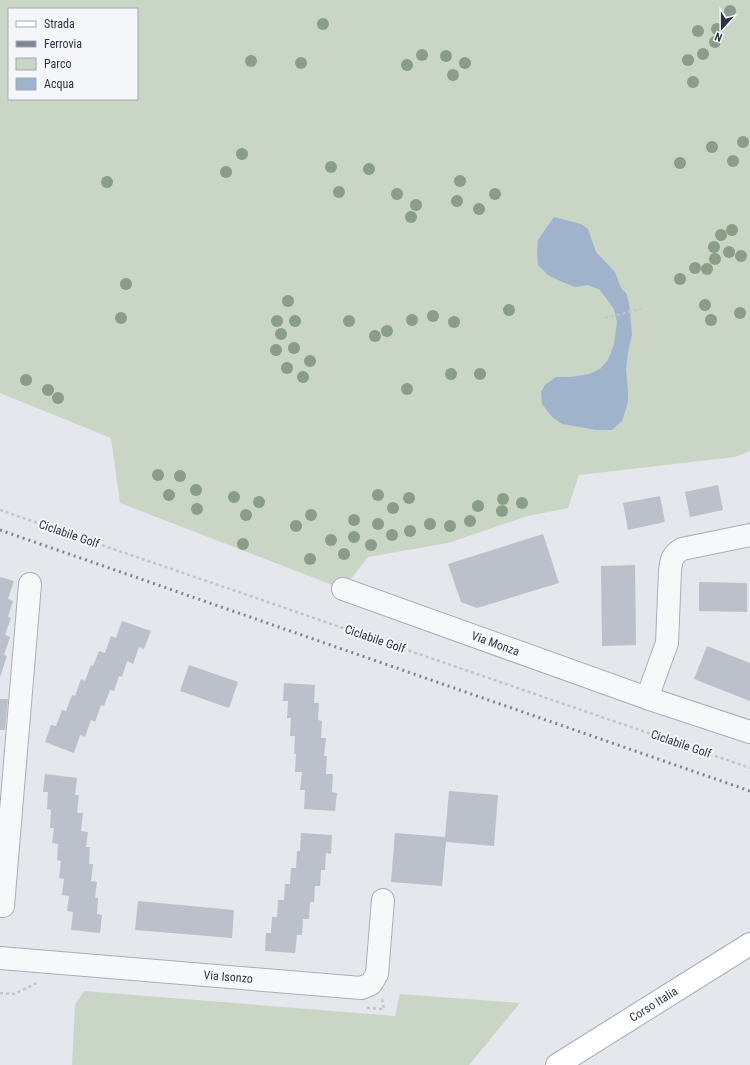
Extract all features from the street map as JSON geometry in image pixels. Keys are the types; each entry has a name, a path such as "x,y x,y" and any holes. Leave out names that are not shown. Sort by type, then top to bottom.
{"main road":[{"name":"Corso Italia","path":"557,1065 750,944"}],"street":[{"path":"647,698 667,643 670,571 671,561 675,553 682,549 750,536"},
{"path":"3,906 8,743 30,584"},
{"name":"Via Monza","path":"343,589 647,698 750,732"},
{"name":"Via Isonzo","path":"0,958 361,988 371,984 377,974 383,900"}],"path":[{"path":"605,318 641,309"},
{"name":"Ciclabile Golf","path":"0,510 750,768"}],"green space":[{"path":"0,0 750,0 750,451 735,457 579,475 568,508 528,516 448,543 368,557 343,589 120,503 111,438 0,393"},
{"path":"84,991 395,1016 400,994 520,1003 469,1065 72,1065 75,1005"}],"water":[{"path":"554,217 581,224 588,229 596,252 615,272 621,288 626,293 629,303 632,334 626,370 628,402 622,421 612,430 597,430 562,424 552,417 542,404 541,392 545,385 556,377 571,377 589,374 600,369 608,360 614,344 617,322 614,309 600,290 588,285 575,287 560,281 548,275 538,265 538,240"}],"building":[{"path":"718,485 723,510 690,517 685,492"},
{"path":"660,496 665,522 628,530 623,503"},
{"path":"543,534 559,583 477,608 461,602 448,564"},
{"path":"635,565 636,645 602,646 601,566"},
{"path":"0,577 14,581 8,599 13,601 8,617 11,618 5,635 10,637 4,655 7,656 0,677"},
{"path":"699,582 747,583 747,612 699,611"},
{"path":"122,621 151,631 144,649 139,647 133,664 127,661 122,677 119,676 114,691 110,690 104,706 101,705 95,722 91,720 85,737 80,735 74,753 45,742 51,725 56,726 62,710 66,711 72,695 75,696 81,679 85,681 91,665 93,666 99,651 105,653 111,636 116,638"},
{"path":"707,646 750,663 750,701 694,679"},
{"path":"189,665 238,682 229,708 180,691"},
{"path":"284,683 315,685 314,703 319,703 318,720 322,721 321,738 326,738 324,756 327,756 326,774 333,774 332,792 337,793 335,811 304,809 305,790 300,790 302,772 295,772 295,736 290,736 291,718 287,718 288,701 283,701"},
{"path":"0,699 8,699 5,730 0,730"},
{"path":"45,774 77,778 75,795 79,795 77,813 83,813 81,831 88,832 86,847 90,847 89,864 93,864 91,881 97,882 95,898 98,898 97,914 102,915 100,933 71,930 73,912 67,911 69,896 62,895 64,879 59,878 61,861 57,860 58,844 52,843 54,828 50,828 51,810 47,809 48,792 43,792"},
{"path":"449,791 498,795 494,846 446,842 442,886 391,882 395,833 445,837"},
{"path":"301,833 332,835 331,854 326,853 325,870 321,870 320,886 315,886 314,902 310,902 309,919 303,919 302,935 297,935 295,953 265,951 266,933 271,933 272,917 277,917 278,900 284,900 285,884 290,884 291,868 296,868 297,851 300,851"},
{"path":"138,901 234,910 232,938 135,930"}],"railway":[{"path":"0,530 750,791"}]}
